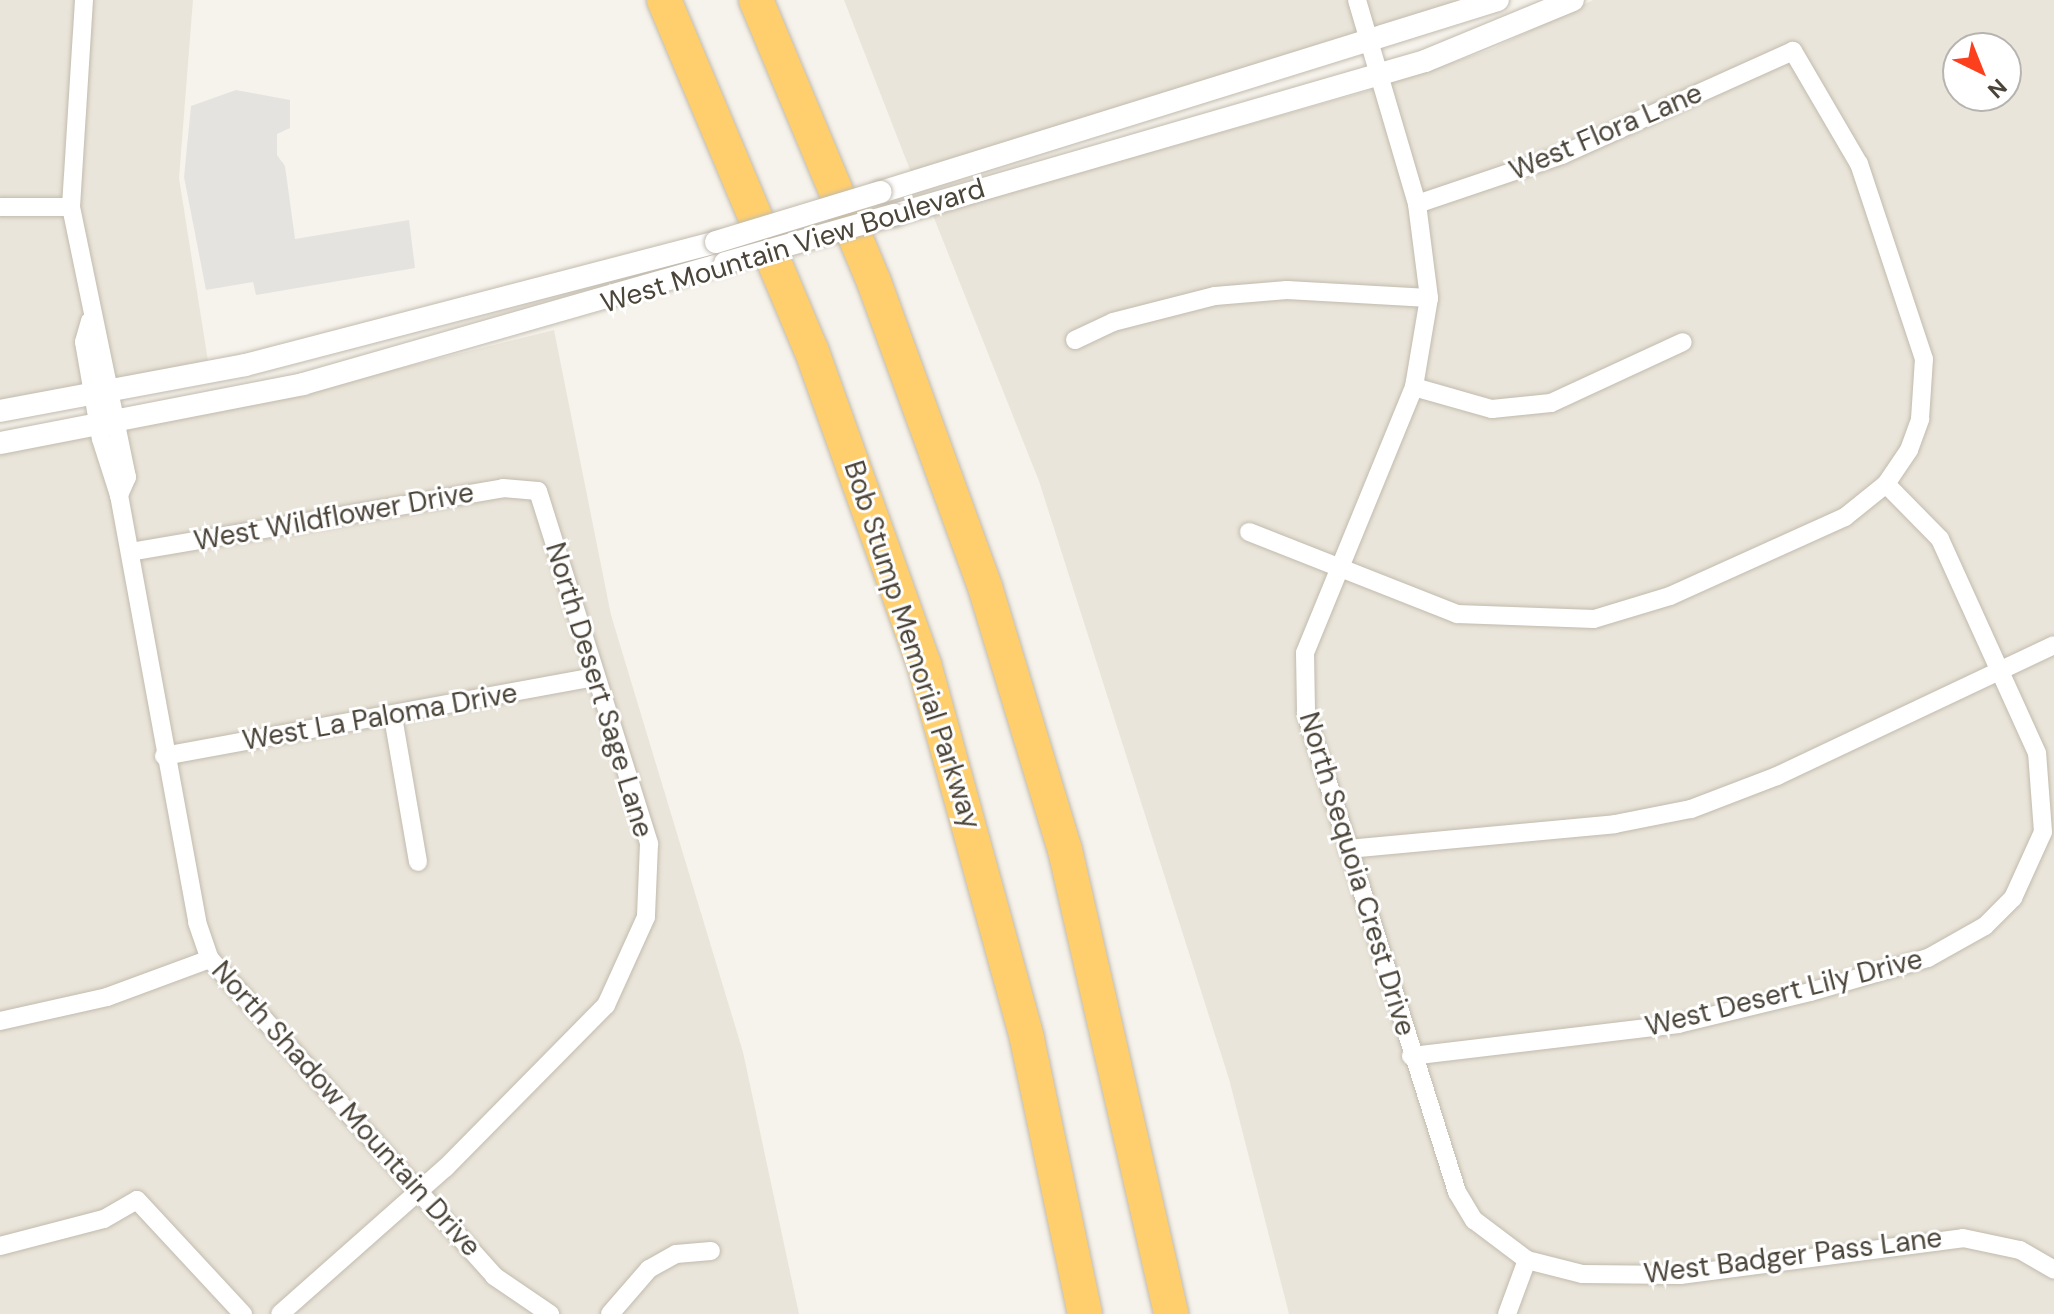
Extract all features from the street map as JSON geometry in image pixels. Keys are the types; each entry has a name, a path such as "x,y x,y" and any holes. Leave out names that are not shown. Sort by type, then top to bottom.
{"highway":[{"name":"Bob Stump Memorial Parkway","path":"664,0 811,349 890,562 965,802 1085,1314"},
{"path":"756,0 874,282 985,587 1065,850 1170,1304"},
{"path":"1008,978 1022,1111 1064,1314"}],"street":[{"name":"North Shadow Mountain Drive","path":"84,0 71,207 90,321 84,342 103,392 164,756 210,959 494,1276 550,1314"},
{"name":"North Sequoia Crest Drive","path":"1357,0 1381,73 1417,204 1429,298 1414,387 1333,571 1303,675 1306,713 1411,1056 1457,1192 1474,1220 1527,1260"},
{"name":"West Mountain View Boulevard","path":"0,443 108,424 448,347 881,192 1372,44 1498,0"},
{"name":"West Mountain View Boulevard","path":"0,411 103,392 894,215 1381,73 1505,32 1573,0"},
{"name":"West Flora Lane","path":"1417,204 1562,155 1793,51 1859,164 1924,359 1920,419 1909,450 1886,484"},
{"path":"0,207 71,207"},
{"path":"1075,340 1113,322 1215,296 1287,290 1429,298"},
{"path":"1414,387 1492,409 1551,403 1683,342"},
{"path":"1249,532 1333,571 1457,614 1594,619 1670,596 1845,517 1886,484 1940,539 2001,672"},
{"name":"West Wildflower Drive","path":"130,552 503,488 538,491"},
{"name":"North Desert Sage Lane","path":"280,1314 574,1044 621,982 646,917 649,844 538,491"},
{"path":"1348,849 1615,824 1691,809 2001,672 2054,645"},
{"name":"West Desert Lily Drive","path":"1411,1056 1678,1024 1928,958 1985,926 2029,874 2043,832 2044,787 2001,672"},
{"name":"West La Paloma Drive","path":"164,756 393,717 596,677"},
{"path":"393,717 418,862"},
{"path":"0,1021 107,997 210,959"},
{"path":"0,1246 104,1219 137,1200 243,1314"},
{"name":"West Badger Pass Lane","path":"1527,1260 1582,1274 1680,1275 1963,1238 2020,1250 2054,1270"},
{"path":"610,1314 649,1269 676,1254 711,1251"},
{"path":"1507,1314 1527,1260"}],"shaded area":[{"path":"0,0 193,0 179,178 208,361 0,403"},
{"path":"844,0 1472,0 912,175"},
{"path":"1593,0 2054,0 2054,1314 1289,1314 1229,1079 1039,481 932,213 1361,93 1492,49"},
{"path":"236,90 290,100 290,128 277,134 277,155 285,166 295,239 409,220 415,268 256,295 253,282 206,290 184,177 191,106"},
{"path":"554,330 611,615 743,1052 799,1314 0,1314 0,451 300,393"}]}
